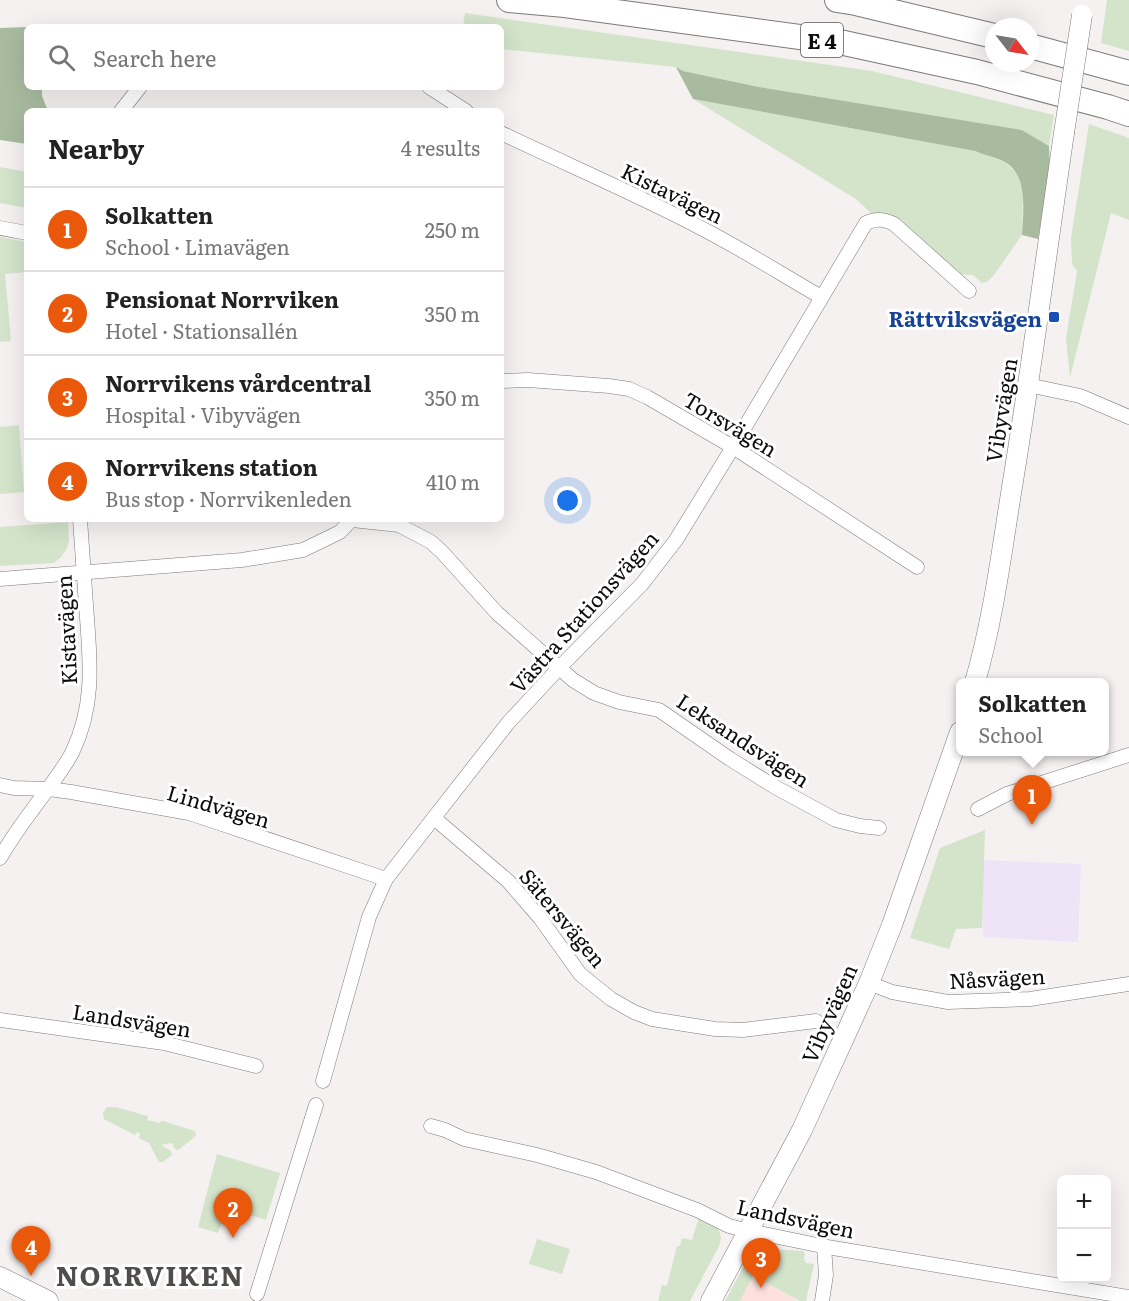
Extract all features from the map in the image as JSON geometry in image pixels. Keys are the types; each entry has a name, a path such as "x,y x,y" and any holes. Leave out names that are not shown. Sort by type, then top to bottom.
{"highway":[{"name":"E 4","path":"509,0 566,5 844,43 977,72 1129,114"},
{"name":"E 4","path":"837,0 985,34"},
{"path":"1039,48 1129,73"}],"street":[{"name":"Vibyvägen","path":"976,678 986,645 1028,385 1083,7"},
{"path":"124,108 138,90"},
{"path":"434,90 461,108"},
{"name":"Kistavägen","path":"504,134 704,229 821,297"},
{"name":"Västra Stationsvägen","path":"323,1081 369,917 386,879 508,723 649,575 676,540 866,223 879,219 894,224 969,291"},
{"path":"0,228 24,232"},
{"name":"Torsvägen","path":"504,381 528,380 609,386 629,389 647,397 733,447 917,567"},
{"path":"1028,385 1080,396 1129,417"},
{"name":"Kistavägen","path":"0,858 12,837 49,789 71,754 82,728 89,698 91,665 80,522"},
{"name":"Leksandsvägen","path":"0,579 242,560 303,550 340,532 349,522"},
{"name":"Leksandsvägen","path":"376,522 399,525 431,542 497,613 573,680 594,693 619,702 659,710 775,787 836,820 879,828"},
{"name":"Vibyvägen","path":"711,1301 802,1130 869,983 892,925 956,743"},
{"path":"978,809 1007,794 1129,755"},
{"name":"Lindvägen","path":"0,785 14,788 49,789 189,813 386,879"},
{"name":"Sätersvägen","path":"434,818 508,881 540,918 580,974 611,999 633,1012 652,1019 715,1029 743,1030 816,1021"},
{"name":"Nåsvägen","path":"869,983 892,992 948,1002 1030,999 1129,984"},
{"name":"Landsvägen","path":"0,1020 164,1042 256,1066"},
{"path":"257,1294 316,1105"},
{"name":"Landsvägen","path":"431,1126 464,1139 537,1155 596,1172 697,1210 729,1226 749,1231 824,1246 1129,1297"},
{"path":"822,1301 825,1275 824,1246"},
{"path":"0,1277 48,1301"}],"shaded area":[{"path":"983,860 1081,864 1078,942 983,937"},
{"path":"753,1276 797,1300 740,1301"}],"green space":[{"path":"1107,0 1129,0 1129,51 1101,43"},
{"path":"465,13 872,71 1054,115 1049,146 1022,130 759,87 683,71 676,67 504,49 504,24 463,24"},
{"path":"24,27 24,90 42,90 47,108 24,108 24,144 0,140 0,28"},
{"path":"676,67 683,71 759,87 1022,130 1049,146 1050,168 1038,239 1022,235 1023,194 1021,184 1011,167 1003,161 975,151 693,99"},
{"path":"693,99 975,151 1005,162 1017,174 1023,191 1022,235 987,282 982,283 973,275 957,274 886,214 871,213 856,199"},
{"path":"1089,124 1129,138 1129,220 1111,213 1070,378 1066,338 1077,271 1072,264 1071,238"},
{"path":"0,167 24,171 24,207 0,203"},
{"path":"0,237 24,241 24,272 5,274 11,341 0,342"},
{"path":"19,425 24,492 0,494 0,427"},
{"path":"68,522 67,548 54,563 0,566 0,527"},
{"path":"985,830 982,928 956,929 949,949 910,938 940,848"},
{"path":"107,1107 148,1116 147,1120 160,1123 163,1121 195,1131 196,1135 178,1150 172,1143 161,1145 171,1151 172,1155 163,1162 159,1162 149,1143 139,1138 140,1134 137,1132 135,1135 104,1119 103,1113"},
{"path":"217,1154 280,1173 266,1220 227,1208 218,1233 198,1227"},
{"path":"699,1217 719,1231 721,1240 719,1246 690,1301 658,1301 662,1285 667,1286 677,1246 680,1246 682,1238 692,1240"},
{"path":"537,1239 570,1249 562,1274 529,1264"},
{"path":"772,1249 803,1251 806,1263 814,1264 806,1301 800,1301 753,1276 740,1301 725,1301 745,1264 758,1251"}],"place":[{"name":"Rättviksvägen","path":"1054,317"},
{"name":"Solkatten","path":"1032,825"},
{"name":"Pensionat Norrviken","path":"233,1238"},
{"name":"Norrvikens station","path":"31,1276"},
{"name":"Norrvikens vårdcentral","path":"761,1288"}],"district":[{"name":"NORRVIKEN","path":"150,1274"}]}
